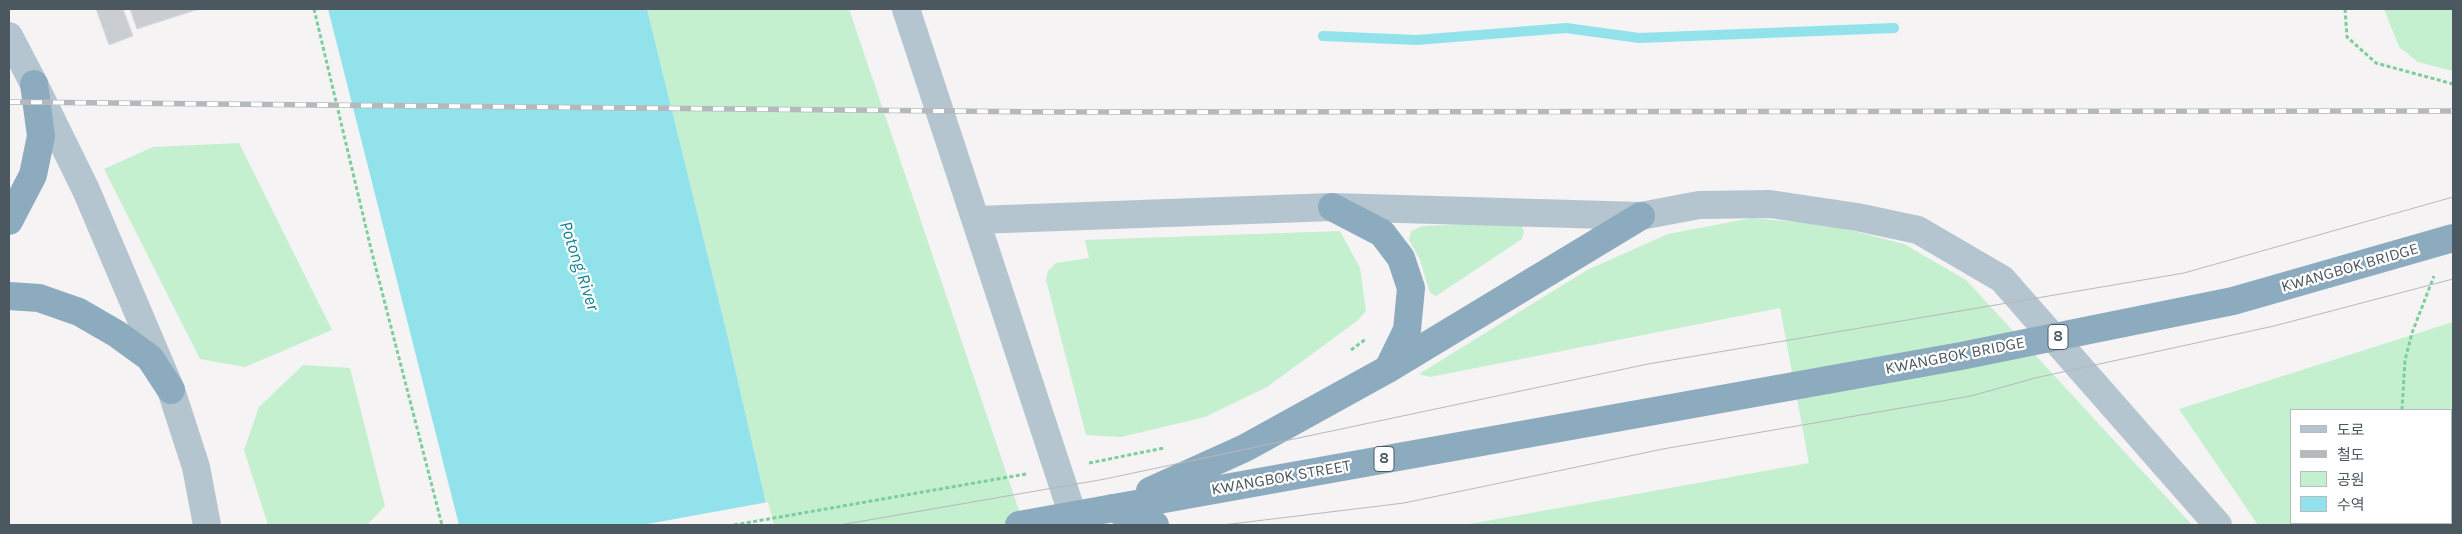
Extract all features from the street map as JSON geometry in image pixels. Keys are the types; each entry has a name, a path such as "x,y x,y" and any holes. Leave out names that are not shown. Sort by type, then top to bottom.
{"highway":[{"path":"9,221 33,175 41,136 34,84"},
{"path":"1332,207 1382,233 1401,258 1409,280 1411,288 1407,330 1388,369"},
{"path":"1112,508 1245,448 1388,369 1640,216"},
{"name":"KWANGBOK BRIDGE","path":"1656,410 1961,356 2233,302 2453,238"},
{"path":"9,296 39,298 79,312 117,334 150,358 171,390"},
{"name":"KWANGBOK STREET","path":"1112,508 1656,410"},
{"path":"1112,508 1155,525"},
{"name":"8","path":"1019,525 1112,508"}],"main road":[{"path":"906,9 1076,525"},
{"path":"9,36 34,84 128,284 171,390 196,467 207,525"},
{"path":"977,220 1332,207 1640,216 1700,205 1770,204 1857,217 1918,230 2002,279 2218,525"}],"path":[{"path":"314,9 372,253 442,525"},
{"path":"2345,9 2347,37 2376,63 2453,84"},
{"path":"2402,409 2405,360 2412,332 2436,271"},
{"path":"1348,353 1372,336"},
{"path":"1082,464 1171,446"},
{"path":"734,525 1034,473"}],"green space":[{"path":"647,9 849,9 1024,525 771,525 728,338"},
{"path":"2384,9 2453,9 2453,71 2418,62 2399,47"},
{"path":"239,143 332,330 245,367 200,359 104,169 153,147"},
{"path":"1752,218 1830,225 1904,244 1966,280 2192,525 1464,525 1809,463 1780,308 1430,377 1419,374 1587,270 1668,234"},
{"path":"1513,222 1521,225 1524,231 1522,239 1436,296 1430,293 1420,260 1409,240 1411,231 1423,226"},
{"path":"1340,231 1360,268 1366,311 1357,321 1267,387 1205,417 1121,437 1086,435 1046,280 1048,271 1056,263 1089,258 1085,240"},
{"path":"2453,322 2453,525 2258,525 2179,409"},
{"path":"303,365 350,368 385,506 367,525 268,525 244,450 259,407"}],"water":[{"name":"Potong River","path":"328,9 647,9 728,338 771,525 459,525"}],"pier":[{"path":"768,502 774,525 642,525"}],"building":[{"path":"96,9 123,9 133,36 109,45"},
{"path":"130,9 199,9 137,29"}],"waterway":[{"path":"1323,36 1417,40 1566,28 1639,38 1894,28"}],"tram line":[{"path":"840,525 1105,479 1648,364 2184,273 2453,197"},
{"path":"1223,525 1404,503 1663,449 1971,396 2035,378 2274,326 2453,279"}],"railway":[{"path":"9,102 1050,112 2453,111"}]}
